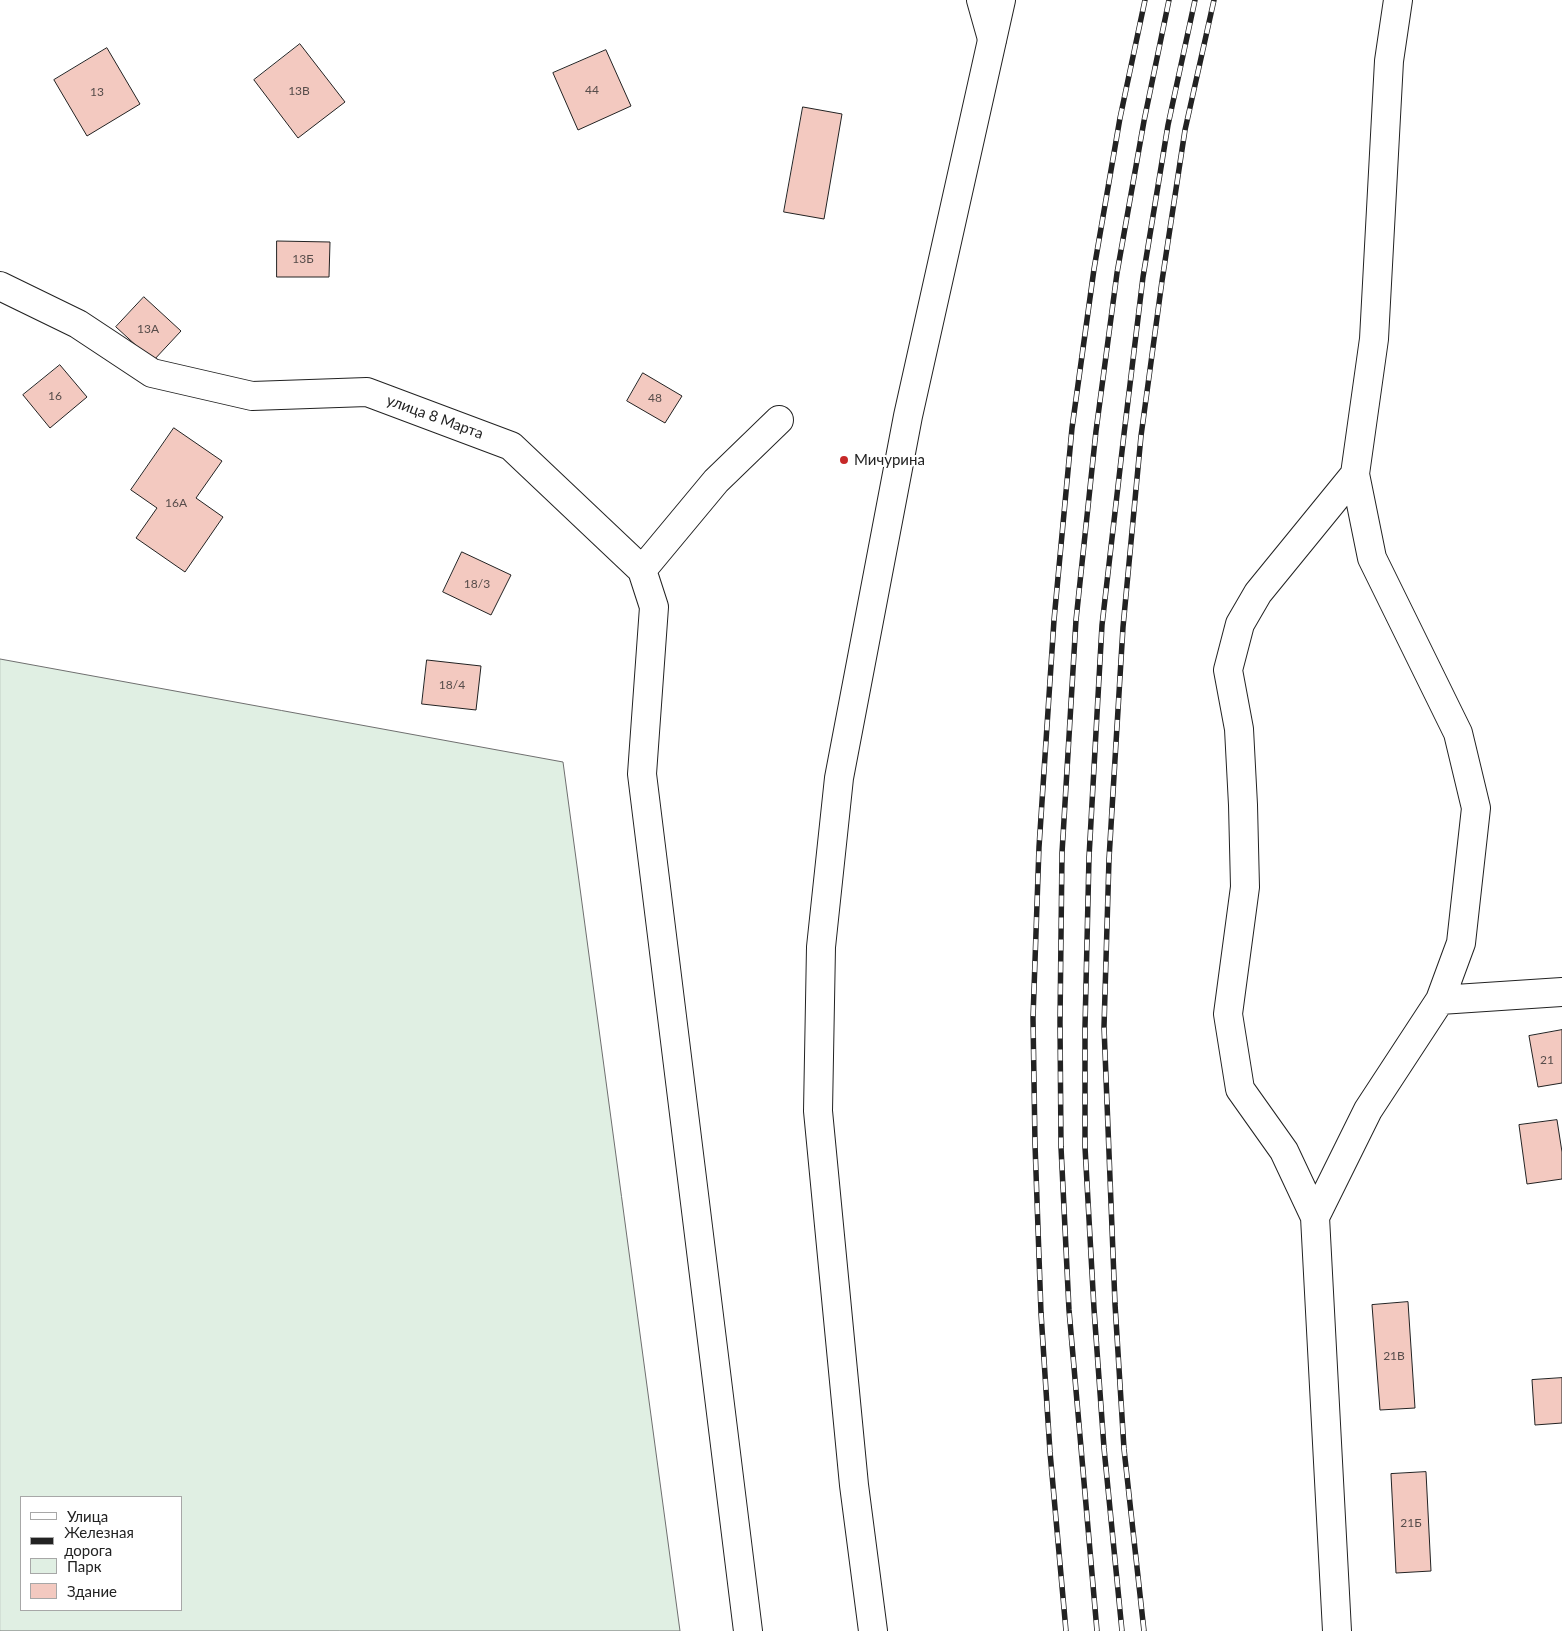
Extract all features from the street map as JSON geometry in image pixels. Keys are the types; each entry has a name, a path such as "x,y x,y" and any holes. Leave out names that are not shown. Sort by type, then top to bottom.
{"street":[{"path":"981,0 992,39"},
{"path":"873,1631 854,1485 818,1110 821,947 839,778 908,416 1001,0"},
{"path":"1315,1217 1368,1110 1440,1000 1460,943 1476,808 1458,733 1372,558 1355,474 1374,339 1389,61 1398,0"},
{"name":"улица 8 Марта","path":"0,286 78,324 152,373 252,396 367,392 512,446 642,570"},
{"path":"748,1631 642,774 654,607 642,570 716,481 779,420"},
{"path":"1336,1631 1315,1217 1284,1151 1240,1088 1228,1014 1245,887 1244,814 1239,729 1228,670 1240,624 1258,593 1355,474"},
{"path":"1440,1000 1562,992"}],"green space":[{"path":"0,659 563,762 680,1631 0,1631"}],"building":[{"path":"300,44 345,102 298,138 254,80"},
{"path":"107,48 140,104 87,136 54,80"},
{"path":"606,50 631,106 578,130 553,73"},
{"path":"803,107 842,114 824,219 784,212"},
{"path":"277,241 330,242 329,277 277,277"},
{"path":"144,297 181,331 153,361 116,327"},
{"path":"60,365 87,397 50,428 23,395"},
{"path":"643,373 682,396 665,423 627,401"},
{"path":"174,428 222,461 196,498 223,517 185,572 136,538 157,508 131,490"},
{"path":"462,552 511,575 491,615 443,592"},
{"path":"427,660 481,666 476,710 422,704"},
{"path":"1562,1030 1562,1083 1538,1087 1529,1036"},
{"path":"1557,1120 1562,1152 1562,1179 1527,1184 1519,1125"},
{"path":"1408,1302 1415,1408 1380,1410 1372,1305"},
{"path":"1562,1378 1562,1423 1535,1425 1532,1380"},
{"path":"1426,1472 1431,1571 1396,1573 1391,1474"}],"railway":[{"path":"1066,1631 1050,1452 1041,1313 1035,1144 1033,1018 1039,847 1054,620 1072,428 1094,269 1120,118 1145,0"},
{"path":"1097,1631 1069,1310 1061,1147 1062,853 1076,620 1096,431 1117,273 1144,121 1169,0"},
{"path":"1122,1631 1104,1448 1085,1147 1085,1027 1089,857 1102,625 1143,277 1168,125 1195,0"},
{"path":"1144,1631 1124,1449 1115,1304 1104,1027 1109,859 1123,627 1141,436 1185,130 1214,0"}],"place":[{"name":"Мичурина","path":"844,460"}]}
